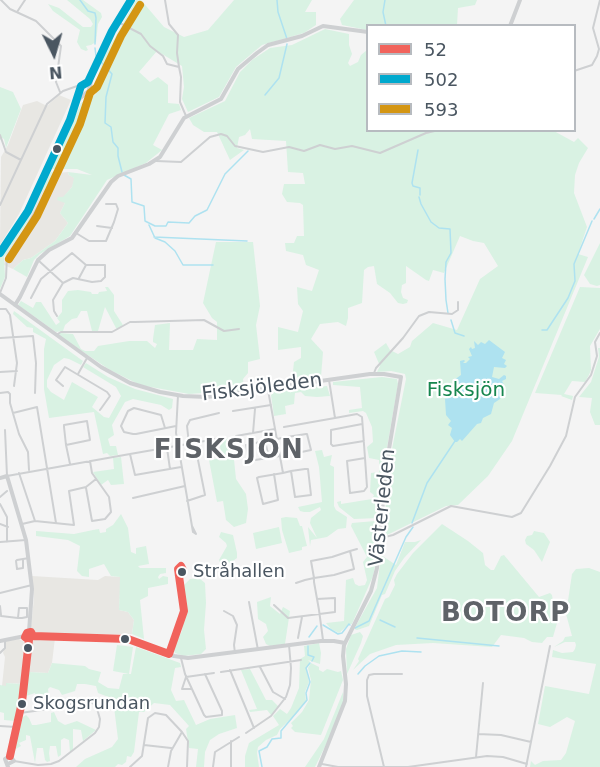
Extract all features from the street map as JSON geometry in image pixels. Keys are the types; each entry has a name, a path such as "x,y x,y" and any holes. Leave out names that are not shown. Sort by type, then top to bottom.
{"main road":[{"path":"0,254 28,211 84,88 117,22 131,0"}],"street":[{"path":"1,0 10,9 36,21 61,46 56,82 60,92"},
{"path":"17,12 25,0"},
{"path":"165,0 169,24 178,35 177,53 182,77 180,102 186,116"},
{"path":"511,24 520,0"},
{"path":"576,70 592,65 597,56 598,49 593,28 600,0"},
{"path":"117,22 141,34 168,64 179,67"},
{"path":"156,160 186,116 221,99 241,66 268,45 302,36 325,26 366,32"},
{"path":"0,205 45,108 60,92 73,87 84,88"},
{"path":"15,305 38,260 51,248 68,241 76,233 113,179 156,160 181,162 210,137 220,134 227,135 235,146 263,152 289,147 304,151 320,145 333,149 352,146 380,153 432,132"},
{"path":"0,135 7,153 21,160"},
{"path":"0,293 6,278 7,256 46,192"},
{"path":"76,233 89,241 104,242 112,228 118,207 115,204 106,204"},
{"path":"97,225 112,228"},
{"path":"31,298 40,279 72,253 86,265 105,265 104,279 92,282 70,279 63,283 53,300 57,316"},
{"path":"38,260 63,283"},
{"path":"78,279 86,265"},
{"name":"Fisksjöleden","path":"0,293 87,358 130,383 150,390 178,395 212,396 374,374"},
{"path":"374,374 376,368 419,316 429,312 450,315 458,310 458,302"},
{"path":"0,309 10,312 17,371 14,386"},
{"path":"55,335 61,332 112,332 129,322 204,321 224,331 239,329"},
{"path":"380,538 393,535 451,506 512,517 522,512 566,436 575,397 591,375 597,356 595,342 600,333"},
{"path":"0,338 33,336 36,367 35,393"},
{"path":"78,374 87,358"},
{"path":"63,386 56,380 63,368 78,374 109,393 109,398 100,410"},
{"path":"0,372 17,371"},
{"name":"Västerleden","path":"318,766 345,701 343,656 345,643 373,586 377,568 388,449 401,379 390,374 374,374"},
{"path":"329,380 335,418"},
{"path":"268,389 283,473"},
{"path":"0,393 10,394 19,434 28,452 29,471"},
{"path":"178,395 176,426 178,446 192,526"},
{"path":"232,411 271,405"},
{"path":"13,413 37,407 56,523"},
{"path":"165,428 161,415 134,408 128,411 122,426 124,432 129,434 165,428 176,426"},
{"path":"253,433 255,408"},
{"path":"189,444 187,426 190,420 219,413"},
{"path":"284,427 359,414 363,424 367,489 350,493 347,461 365,458"},
{"path":"66,445 90,440 87,421 64,425 66,445 70,464"},
{"path":"363,424 331,430 331,444 333,446 364,441"},
{"path":"236,436 275,429"},
{"path":"5,430 7,476 27,540 32,585 31,634 27,638 20,713 10,756"},
{"path":"277,439 288,437 308,434 311,450 292,454 288,437"},
{"path":"0,437 5,437"},
{"path":"0,478 222,438"},
{"path":"269,458 265,441 246,445 249,461 269,458 280,456"},
{"path":"166,448 170,469"},
{"path":"130,454 135,475 181,467"},
{"path":"187,501 205,495 197,455"},
{"path":"86,487 92,521 105,519 111,512 110,500 91,471 90,461"},
{"path":"274,474 278,500 262,504 257,478 274,474 291,471 308,469 311,495 295,497 291,471"},
{"path":"19,473 35,521"},
{"path":"22,524 35,521 74,525 69,491 86,487 96,479"},
{"path":"132,498 185,486"},
{"path":"0,497 7,491"},
{"path":"0,504 6,513 7,542"},
{"path":"0,524 8,527"},
{"path":"0,542 27,540"},
{"path":"323,640 311,561 357,549"},
{"path":"296,583 354,568 351,551"},
{"path":"23,559 29,558"},
{"path":"169,654 184,611 179,575"},
{"path":"0,593 32,585"},
{"path":"274,605 288,618 335,612 336,599 331,597 317,599"},
{"path":"249,602 258,650"},
{"path":"0,606 1,616 18,618"},
{"path":"224,611 233,616 237,625 235,653"},
{"path":"298,638 302,617"},
{"path":"31,634 128,639 181,658 198,658 323,640 345,643"},
{"path":"0,653 5,648 3,640 27,638"},
{"path":"246,733 271,716 285,699 290,685 289,645"},
{"path":"318,766 426,765 498,756 527,766 550,646"},
{"path":"181,658 186,677 205,716 222,715 205,674"},
{"path":"221,672 301,660"},
{"path":"260,666 273,692 285,699"},
{"path":"230,670 254,728"},
{"path":"186,677 214,673"},
{"path":"384,767 367,696 367,680 369,675 374,674 402,674"},
{"path":"186,677 182,689 191,689"},
{"path":"476,757 483,683"},
{"path":"10,756 14,761 38,765 59,761 95,733 100,719 96,705 86,700 56,708 20,713"},
{"path":"130,767 142,756 147,720 152,714 166,715 188,741 187,767"},
{"path":"0,726 16,727"},
{"path":"168,767 172,748 182,732"},
{"path":"477,734 501,735 531,741"},
{"path":"213,767 215,752 239,737"},
{"path":"231,741 231,767"},
{"path":"144,745 172,748"},
{"path":"10,756 3,758 8,766 14,761"},
{"path":"138,761 142,766"}],"shaded area":[{"path":"59,95 71,100 19,214 0,245 1,157 23,105 37,101 47,106"},
{"path":"68,172 75,178 72,187 63,198 65,203 60,213 68,223 55,241 31,258 23,260 13,269 4,265 6,253 27,223 43,189 49,188 57,173"},
{"path":"32,576 98,580 105,576 121,577 119,610 128,612 134,620 132,634 36,634 31,627 34,598"},
{"path":"36,638 55,638 52,663 48,673 28,672 31,643"},
{"path":"19,639 26,643 22,684 7,683 6,686 2,686 5,657 3,653 6,641"}],"green space":[{"path":"67,0 83,0 101,13 96,42 86,46 88,50 86,51 81,49 77,42 80,30 53,11 48,4 59,8 83,27 91,27 93,24 90,19"},
{"path":"136,0 141,0 164,27 184,37 208,30 234,0 312,0 305,12 316,12 316,25 304,33 262,45 236,67 219,97 188,112 182,99 184,87 182,66 157,51 139,72 150,82 158,77 168,85 168,103 179,104 181,110 169,114 153,145 162,150 146,163 107,180 70,236 40,254 34,260 27,277 13,269 23,260 31,258 55,241 68,223 60,213 65,203 57,200 72,187 74,178 68,172 92,175 77,169 51,169 81,103 96,94 96,83 103,59"},
{"path":"354,0 477,0 475,5 458,8 457,24 366,24 366,30 342,25 340,19"},
{"path":"325,29 349,34 352,54 348,63 350,66 358,62 366,51 366,132 556,132 574,142 578,138 588,148 575,175 574,193 587,227 578,254 588,257 512,441 488,476 458,505 446,506 385,536 383,535 391,454 406,379 405,374 391,371 377,372 380,366 374,352 386,343 390,350 398,354 410,347 412,341 433,323 457,330 480,279 498,266 484,243 460,236 444,273 433,270 429,281 406,266 406,283 402,285 401,292 403,298 408,300 403,304 398,303 390,293 377,284 374,266 368,267 364,270 362,303 348,308 346,326 338,322 320,324 311,339 323,352 321,377 295,382 294,362 301,358 301,347 278,350 278,327 298,332 303,311 298,304 297,287 312,291 319,270 306,265 303,255 286,251 285,243 294,243 297,236 304,236 303,205 287,202 282,194 284,184 305,184 303,173 288,172 286,141 252,139 250,129 245,135 239,137 237,148 244,150 230,160 217,132 204,132 193,125 189,118 225,101 240,72 252,60 270,48 292,45"},
{"path":"0,87 13,92 21,109 6,148 4,139 0,140"},
{"path":"51,172 57,173 51,186 43,190 27,223 4,257 5,277 0,289 0,258 19,232"},
{"path":"216,242 253,242 260,306 256,325 260,359 248,362 248,373 243,379 244,390 189,394 140,385 110,370 58,335 60,333 73,334 81,349 85,351 94,351 98,346 129,341 147,341 155,348 157,344 153,342 155,325 170,323 169,350 193,350 197,339 217,340 217,322 203,303"},
{"path":"600,243 600,285 597,286 590,284 584,275"},
{"path":"105,287 108,287 114,295 114,311 123,325 117,330 105,307 98,331 92,331 87,311 81,311 77,318 65,325 63,331 56,332 18,305 21,301 33,308 36,302 41,302 56,325 60,322 57,318 62,312 62,300 68,291 78,290 98,294 107,291"},
{"path":"580,287 600,288 600,329 590,346 591,370 589,375 585,382 572,381 564,394 573,396 572,400 562,395 535,393"},
{"path":"14,311 83,361 81,365 64,358 54,365 47,380 47,387 64,400 72,382 98,397 92,407 104,417 109,418 121,396 116,387 83,367 86,363 108,377 135,389 173,399 172,408 169,410 161,405 133,399 125,402 112,425 114,435 108,439 110,446 116,446 118,455 103,454 94,412 49,418 44,389 46,339 33,332 33,328 27,327 13,314"},
{"path":"598,348 600,348 600,425 595,425 590,412 592,398 579,397 591,382 599,357"},
{"path":"382,377 397,379 398,384 384,465 379,518 354,519 339,507 337,502 341,501 341,504 372,499 374,495 370,492 371,473 379,472 379,460 369,458 367,447 373,442 372,427 366,413 363,411 349,413 349,410 362,408 360,387 333,385 333,382"},
{"path":"327,386 330,396 305,396 301,392 295,393 294,404 285,406 286,414 274,416 271,395 274,392"},
{"path":"230,438 236,479 246,494 248,509 246,523 234,527 226,520 223,501 217,502 209,460 222,458 219,440 223,442"},
{"path":"322,450 324,457 332,455 330,465 334,467 334,506 347,517 346,528 338,529 327,537 311,540 310,546 308,527 317,538 310,523 311,518 321,510 320,507 304,512 298,507 322,502 315,451"},
{"path":"121,457 124,484 111,485 108,480 101,485 93,472 114,469 113,458"},
{"path":"121,514 128,528 131,552 136,554 136,548 146,546 149,564 138,566 140,568 166,568 166,573 158,577 159,579 163,576 168,577 168,584 148,588 148,596 140,600 144,639 132,634 134,620 128,612 119,610 120,577 111,576 104,564 89,569 89,577 82,576 77,571 80,546 68,540 36,536 36,531 74,534 99,529 100,533 106,532 106,529 113,525"},
{"path":"281,518 297,518 302,526 307,546 302,547 302,550 289,553"},
{"path":"375,521 379,523 379,528 376,535 376,562 373,576 352,624 339,633 326,623 344,621 346,580 353,578 355,584 359,586 365,585 367,580 363,562 367,557 351,526 352,523"},
{"path":"442,524 483,553 485,565 491,570 494,570 501,556 504,555 539,597 550,593 552,595 557,623 553,637 547,637 542,643 501,635 492,647 433,643 396,645 370,654 353,670 385,599 389,597 395,585 394,580 397,574 413,553"},
{"path":"279,527 282,543 256,549 253,533"},
{"path":"534,531 544,533 550,542 542,562 534,550 526,544 527,536 532,535"},
{"path":"221,532 233,535 237,553 237,558 222,567 219,560 227,546 219,537"},
{"path":"421,540 395,571 369,626 354,629 377,588 381,555 396,565 405,542"},
{"path":"589,568 600,572 600,767 530,767 531,761 535,765 543,761 561,760 566,753 575,721 567,717 550,727 538,724 545,686 589,694 596,664 552,657 553,650 562,653 573,652 575,649 575,642 565,642 554,647 565,637 572,636 566,614 572,574 576,569"},
{"path":"199,578 205,583 206,649 201,654 184,656 175,653 173,649 182,631 186,606 183,586 190,579"},
{"path":"271,597 270,606 280,614 283,607 290,611 285,644 270,646 266,644 263,637 268,631 266,624 258,619 257,602"},
{"path":"360,632 363,636 361,643 347,674 346,649 351,635"},
{"path":"319,643 320,664 308,660 310,662 306,669 309,682 305,692 306,701 277,735 258,747 259,767 245,767 245,756 249,743 279,725 273,716 280,709 287,714 291,708 299,688 300,659 305,656 304,646"},
{"path":"117,645 133,647 129,674 113,671"},
{"path":"136,647 180,663 181,667 175,668 171,690 176,701 184,700 196,725 210,719 235,715 237,728 219,734 210,740 205,752 204,767 196,767 198,749 189,748 186,729 189,726 170,705 154,703 144,712 139,712 134,752 131,757 127,756 126,762 115,767 76,767 85,759 112,747 118,739 111,698 98,693 96,686 85,684 77,684 75,691 62,695 59,690 50,687 48,689 49,698 36,702 35,693 26,696 28,672 48,673 52,663 85,666 101,672 98,682 108,688 119,689 123,674 131,674"},
{"path":"311,663 323,672 327,669 341,671 343,680 321,735 295,732 291,728 293,726 291,723 302,712 309,700 311,680 308,668"},
{"path":"250,669 266,700 272,700 279,707 271,715 267,710 250,712 249,710 257,709 241,670"},
{"path":"6,683 22,684 15,721 4,720 4,713 0,712 0,685 6,686"},
{"path":"343,692 343,703 334,728 315,767 305,767 324,739"},
{"path":"54,712 58,721 65,725 77,721 96,730 83,741 81,730 73,729 73,749 70,752 69,740 64,738 61,740 61,755 58,757 56,746 50,746 50,761 47,762 43,748 37,748 35,763 30,736 26,735 26,740 19,743 21,746 14,750 23,717 26,715 32,725 36,725 51,722 51,713"}],"water":[{"name":"Fisksjön","path":"489,340 505,352 502,358 506,360 504,364 507,366 505,368 494,367 492,377 499,379 506,376 506,379 502,381 504,391 500,399 494,403 491,414 483,418 481,423 477,424 462,441 460,439 455,442 450,435 452,428 448,425 451,421 446,415 445,399 449,395 454,380 461,375 460,361 464,360 463,363 466,363 470,359 468,357 472,356 469,349 475,348 474,341 478,345 481,342 485,344"}],"waterway":[{"path":"80,0 88,11 95,13 95,44"},
{"path":"277,0 278,12 287,39"},
{"path":"385,0 383,12 386,24"},
{"path":"265,95 279,78 287,44"},
{"path":"95,48 96,56"},
{"path":"101,62 112,74 106,97 105,123 111,127 113,142 118,148 122,172"},
{"path":"418,150 412,183 413,186 420,188 420,195"},
{"path":"124,175 131,179 132,202 144,206 145,221 155,226 166,226 168,222 189,223 195,216 207,210 225,174 248,151"},
{"path":"419,197 431,222 439,228 450,229 451,253 446,262 445,279 448,313"},
{"path":"594,219 600,209"},
{"path":"542,330 547,330 568,298 575,281 574,264 592,221"},
{"path":"149,225 155,238 165,242 175,251 183,265 213,265"},
{"path":"154,237 247,241"},
{"path":"451,320 455,333 464,336"},
{"path":"412,523 427,483 455,441"},
{"path":"355,628 369,621 406,537 413,527"},
{"path":"380,620 395,627"},
{"path":"323,625 338,634 350,625"},
{"path":"309,637 317,626"},
{"path":"417,638 499,646"},
{"path":"308,646 308,655 314,657 312,661"},
{"path":"358,674 379,656 402,651 421,652"},
{"path":"262,767 259,751 267,747 272,739 281,738 281,731 307,700 306,693 310,682 306,668 310,663"}],"transit line":[{"name":"502","path":"0,253 28,211 70,120 81,86 88,82 112,31 131,0"},
{"name":"593","path":"9,259 37,216 80,124 90,93 97,87 121,36 140,5"},
{"name":"52","path":"169,654 184,611 178,569 181,566 183,570 179,575"},
{"name":"52","path":"10,756 22,702 29,640 25,637 27,633 31,632 33,636 128,639 169,654"}],"place":[{"name":"Stråhallen","path":"182,572"},
{"name":"Skogsrundan","path":"22,704"}],"district":[{"name":"FISKSJÖN","path":"229,451"},
{"name":"BOTORP","path":"506,614"}]}
